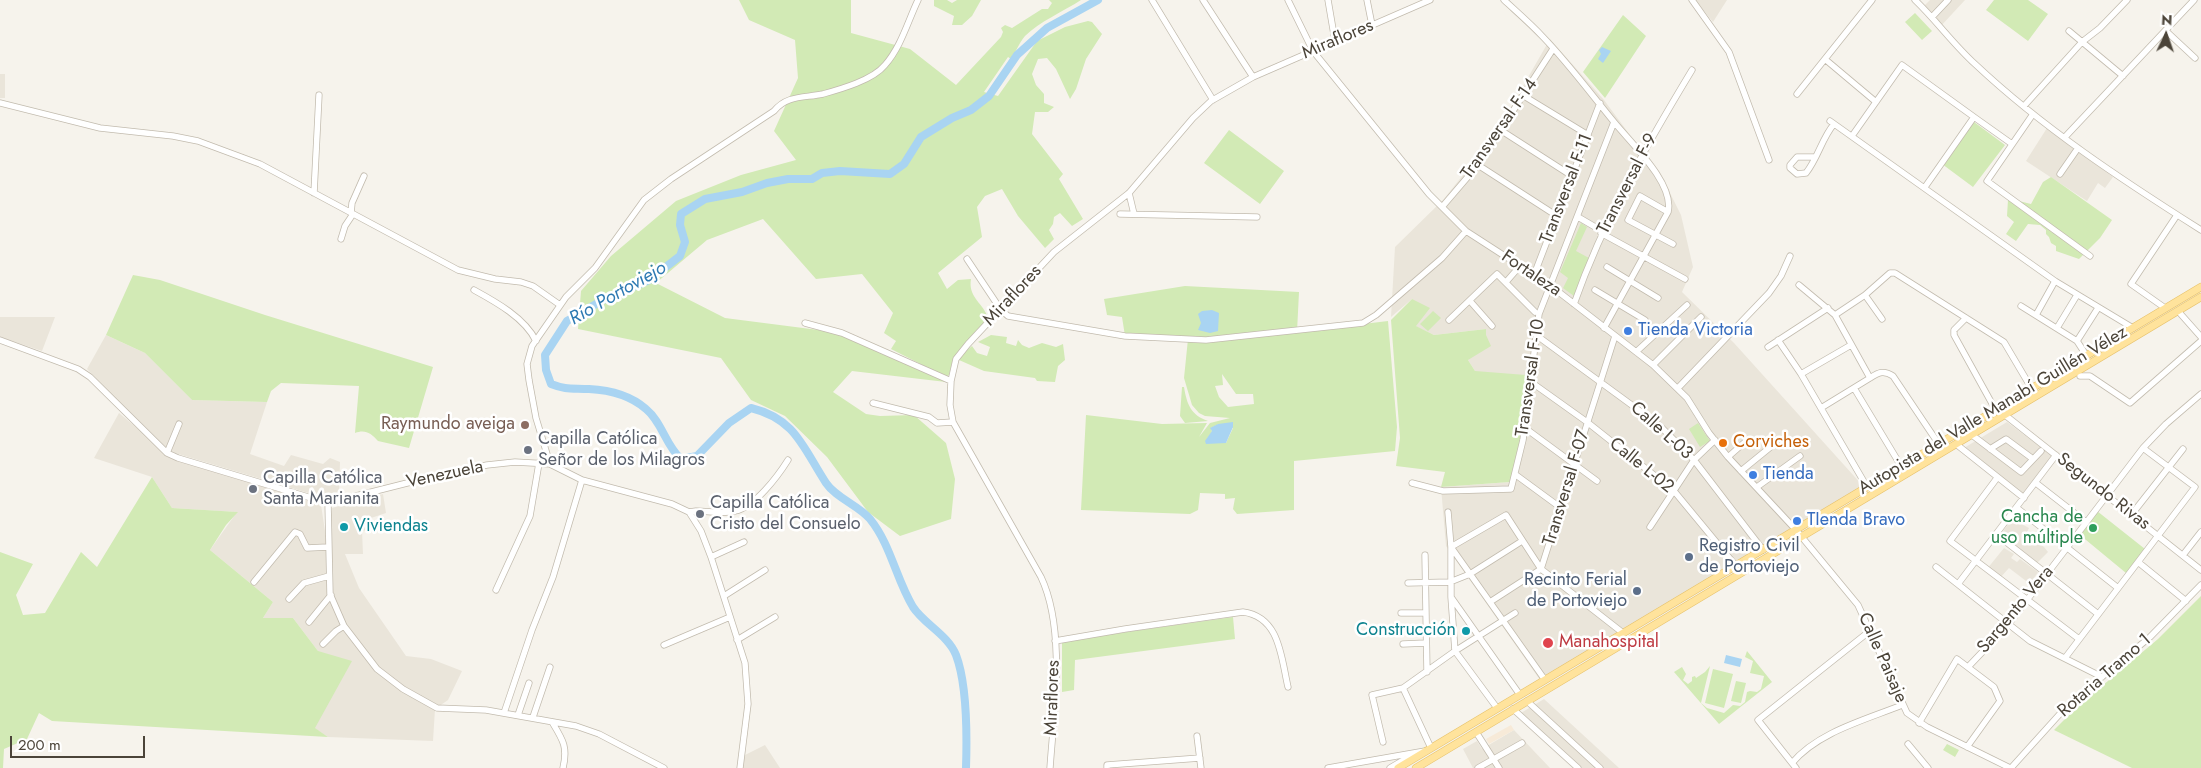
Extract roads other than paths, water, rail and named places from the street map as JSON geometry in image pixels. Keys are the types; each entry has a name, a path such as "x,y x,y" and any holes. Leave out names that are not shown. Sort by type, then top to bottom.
{"main road":[{"name":"Autopista del Valle Manabí Guillén Vélez","path":"1398,768 2201,287"},
{"name":"Autopista del Valle Manabí Guillén Vélez","path":"1416,768 2201,297"},
{"path":"1536,685 1541,693"}],"street":[{"path":"550,464 536,418 527,364 532,346 560,305 595,268 644,200 671,179 774,111 783,102 792,98 822,94 860,82 885,66 898,45 918,0"},
{"path":"1152,0 1213,100"},
{"path":"1203,0 1253,77"},
{"name":"Fortaleza","path":"1288,0 1313,51 1429,194 1466,231 1550,285 1636,352 1678,388 1693,406 1728,457 1796,530"},
{"path":"1328,0 1335,41"},
{"path":"1367,0 1372,26"},
{"name":"Miraflores","path":"1050,768 1055,700 1055,641 1050,601 1041,577 953,422 950,404 951,381 956,359 1061,246 1129,193 1192,118 1213,100 1253,77 1430,0"},
{"path":"1504,0 1553,49 1600,103 1641,154 1668,195 1670,204 1668,212 1604,328"},
{"path":"1692,0 1729,52 1769,160"},
{"path":"1797,94 1872,0"},
{"path":"1915,0 1964,54 2033,114 2133,188 2201,230"},
{"path":"1932,17 1948,0"},
{"path":"2024,106 2082,42 2100,28 2127,0"},
{"path":"2065,137 2194,0"},
{"path":"2069,31 2123,76"},
{"path":"2166,31 2195,58"},
{"name":"Transversal F-14","path":"1442,207 1478,165 1502,131 1553,49"},
{"path":"1826,60 1876,102"},
{"path":"1852,136 1902,65 2012,144"},
{"name":"Transversal F-9","path":"1574,304 1602,232 1641,154 1692,70"},
{"path":"314,193 318,95"},
{"path":"1524,96 1588,136"},
{"path":"0,103 100,128 172,136 198,141 260,164 458,270 533,286 560,305"},
{"name":"Transversal F-11","path":"1534,275 1600,103"},
{"path":"2033,114 1987,181 2090,256"},
{"path":"1925,187 1974,117"},
{"name":"Transversal F-10","path":"1516,475 1525,428 1539,314 1614,122"},
{"path":"1815,157 1832,122 2055,281 2132,328"},
{"path":"1502,131 1572,176"},
{"path":"2060,174 2078,148"},
{"path":"1478,165 1557,216"},
{"path":"342,239 364,176"},
{"path":"1129,193 1134,214"},
{"path":"1668,212 1640,196 1628,221 1673,244"},
{"path":"1120,214 1257,217"},
{"path":"2165,308 2131,284 2177,214"},
{"path":"1578,217 1644,257 1685,279"},
{"path":"968,259 1001,310 1008,316 1125,336 1220,340 1363,323 1376,316 1442,258 1466,231"},
{"path":"1678,388 1769,293 1781,276 1790,256"},
{"path":"1506,282 1520,266"},
{"path":"1607,266 1658,298"},
{"path":"1835,315 1865,295 1892,272 2004,342 2036,396"},
{"path":"1449,320 1497,274 1535,312"},
{"path":"2036,315 2055,281"},
{"path":"1799,285 1835,315 1870,378"},
{"path":"474,290 495,302 527,326 536,341"},
{"path":"1595,290 1645,320"},
{"path":"1865,295 1882,319"},
{"path":"2057,328 2077,295"},
{"path":"1470,301 1492,326"},
{"path":"1636,352 1687,305"},
{"path":"2021,306 2077,341 2086,355"},
{"path":"1768,347 1828,308"},
{"path":"2077,341 2098,308"},
{"path":"2080,376 2090,376 2130,403 2201,339 2178,311"},
{"path":"1653,366 1701,317"},
{"path":"1966,318 1954,330 1954,335 1996,409"},
{"path":"805,323 842,332 951,381"},
{"name":"Calle L-03","path":"1536,335 1659,425 1694,460 1763,550"},
{"name":"Transversal F-07","path":"1615,336 1541,570 1623,634"},
{"path":"0,340 90,376 167,453 178,458 328,503 331,595 344,626 377,669 403,689 437,708 463,708 504,712 576,726 599,734 664,768"},
{"path":"1778,340 1801,374 1866,487"},
{"path":"1801,374 1851,345"},
{"path":"1821,408 1879,372 1885,372 1894,376 1938,443"},
{"name":"Calle L-02","path":"1531,382 1587,422 1674,490 1736,566"},
{"path":"1854,388 1901,466"},
{"name":"Sargento Vera","path":"1968,667 2008,625 2028,600 2106,494 2143,448 2166,424 2200,397"},
{"path":"873,403 929,417 936,423 953,422"},
{"name":"Segundo Rivas","path":"2005,415 2201,570"},
{"path":"167,453 179,424"},
{"path":"1525,428 1597,481"},
{"path":"1972,435 2021,472 2040,451"},
{"path":"1990,449 2006,439 2033,459"},
{"path":"1650,527 1694,460 1715,440"},
{"path":"1728,457 1745,442"},
{"path":"1741,471 1773,444"},
{"path":"1956,444 2024,498"},
{"path":"2065,658 2195,487 2143,448"},
{"path":"2132,514 2182,449"},
{"path":"1958,584 2056,455"},
{"path":"1757,487 1800,456"},
{"path":"740,768 747,721 748,693 745,663 711,556 701,531 690,512 708,510 738,511 748,506 774,480 788,460"},
{"name":"Venezuela","path":"328,503 423,479 488,465 516,462 550,464 582,480 672,504 690,512"},
{"path":"496,590 530,516 539,463"},
{"path":"1412,483 1443,491 1511,490 1516,475 1561,508"},
{"path":"1997,478 1950,540 2079,639"},
{"path":"504,712 532,630 554,577 582,480"},
{"path":"2036,482 2086,522"},
{"path":"2017,508 2118,588"},
{"path":"1448,512 1451,547 1450,582 1455,651 1497,708"},
{"path":"1451,547 1506,515 1541,570 1490,602"},
{"name":"Calle Paisaje","path":"1796,530 1858,605 1871,630 1907,713 1919,723 2010,768"},
{"path":"254,582 295,532 300,534 307,548 328,547"},
{"path":"2183,555 2201,532"},
{"path":"1996,534 2098,614"},
{"path":"1408,583 1450,582 1470,574 1522,541"},
{"path":"711,556 744,542"},
{"path":"1451,547 1545,680"},
{"path":"1424,555 1427,672"},
{"path":"2138,562 2186,601"},
{"path":"1936,567 2030,641 2102,676"},
{"path":"724,596 765,570"},
{"path":"289,599 304,583 329,576"},
{"name":"Rotaria Tramo 1","path":"2010,768 2057,716 2150,637 2201,585"},
{"path":"309,622 331,595"},
{"path":"1451,597 1520,695"},
{"path":"1055,641 1242,612 1250,613 1264,620 1275,634 1288,687"},
{"path":"1401,613 1426,613"},
{"path":"1383,742 1372,694 1403,688 1455,651 1515,613"},
{"path":"664,644 730,617"},
{"path":"737,640 775,617"},
{"path":"324,644 336,631 344,626"},
{"path":"1871,630 1758,720 1794,766 1808,747 1902,704"},
{"path":"1403,644 1426,643"},
{"path":"1919,723 1957,659 1994,687 2000,701 1967,747"},
{"path":"533,717 550,667"},
{"path":"518,715 529,683"},
{"path":"1328,768 1417,752 1429,748 1403,688"},
{"path":"1527,701 1600,768"},
{"path":"1513,709 1578,768"},
{"path":"552,722 565,747 566,756 563,768"},
{"path":"1476,732 1499,768"},
{"path":"1197,736 1201,768"},
{"path":"1478,768 1522,743"},
{"path":"1908,744 1928,768"},
{"path":"1390,768 1417,752"},
{"path":"1107,768 1107,765 1200,758"}],"water":[{"path":"1602,47 1611,51 1603,63 1598,59 1601,54 1599,50"},
{"path":"1212,310 1219,313 1218,331 1210,333 1198,330 1201,323 1198,314 1202,311"},
{"path":"1233,422 1233,427 1226,443 1206,444 1205,441 1212,431 1210,428 1218,424"},
{"path":"1726,655 1742,659 1740,667 1724,663"}],"waterway":[{"name":"Río Portoviejo","path":"966,768 964,695 960,667 956,655 947,641 913,607 883,540 870,519 830,488 797,436 788,427 778,419 751,408 729,423 697,456 681,459 671,448 656,420 640,404 619,394 589,389 565,388 551,384 546,370 545,355 567,321 603,300 649,280 680,256 685,242 680,225 681,214 705,199 742,192 767,183 788,179 812,179 822,173 840,171 890,174 904,164 921,137 952,118 971,110 989,96 1017,55 1047,28 1098,0"}],"place":[{"name":"Tienda Victoria","path":"1628,331"},
{"name":"Raymundo aveiga","path":"525,425"},
{"name":"Corviches","path":"1723,443"},
{"name":"Capilla Católica Señor de los Milagros","path":"528,450"},
{"name":"Tienda","path":"1753,475"},
{"name":"Capilla Católica Santa Marianita","path":"253,489"},
{"name":"Capilla Católica Cristo del Consuelo","path":"700,514"},
{"name":"TIenda Bravo","path":"1797,521"},
{"name":"Viviendas","path":"344,527"},
{"name":"Cancha de uso múltiple","path":"2093,528"},
{"name":"Registro Civil de Portoviejo","path":"1689,557"},
{"name":"Recinto Ferial de Portoviejo","path":"1637,591"},
{"name":"Construcción","path":"1466,631"},
{"name":"Manahospital","path":"1548,643"}]}
